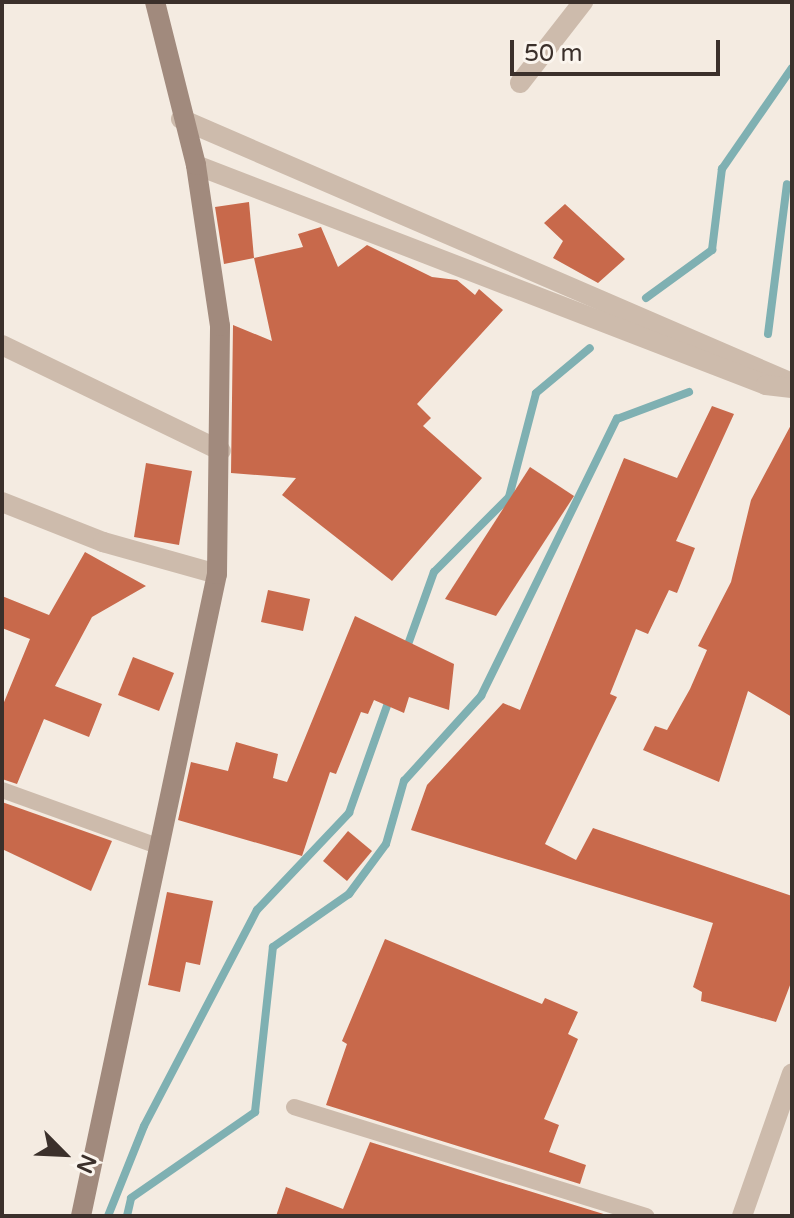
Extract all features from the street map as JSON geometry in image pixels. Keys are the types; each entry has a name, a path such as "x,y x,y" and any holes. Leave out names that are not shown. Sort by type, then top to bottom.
{"main road":[{"path":"81,1216 155,845 217,574 221,451 220,326 196,165 181,119 155,2"}],"street":[{"path":"520,83 583,2"},
{"path":"181,119 792,385"},
{"path":"196,165 766,385 792,385"},
{"path":"2,345 221,451"},
{"path":"2,502 103,542 217,574"},
{"path":"742,1216 790,1085"}],"lane":[{"path":"2,790 155,845"},
{"path":"294,1107 647,1216"}],"building":[{"path":"249,202 254,258 224,264 215,207"},
{"path":"565,204 625,259 598,283 553,258 563,241 544,223"},
{"path":"321,227 338,267 367,245 432,277 457,280 475,295 479,289 503,310 417,404 431,418 423,426 482,478 392,581 282,495 296,478 231,473 233,325 272,341 254,258 303,247 298,234"},
{"path":"712,406 734,414 676,541 695,548 677,593 669,590 648,634 636,629 610,694 617,697 545,844 576,860 593,828 792,896 792,980 776,1022 701,1001 702,992 693,987 713,923 411,830 427,785 503,703 520,710 624,458 677,478"},
{"path":"792,423 792,717 748,691 719,782 643,750 655,726 667,730 690,689 707,650 698,646 731,582 751,500"},
{"path":"146,463 192,471 179,545 134,537"},
{"path":"530,467 574,496 496,616 445,599"},
{"path":"85,552 146,586 92,617 55,686 102,704 89,737 44,719 17,784 2,779 2,707 30,639 2,628 2,596 49,615"},
{"path":"268,590 310,599 303,631 261,622"},
{"path":"355,616 454,664 449,710 409,697 404,713 374,700 368,714 361,712 336,774 330,772 302,856 178,820 191,762 228,771 236,742 278,754 273,778 287,782"},
{"path":"133,657 174,673 159,711 118,695"},
{"path":"2,802 112,841 91,891 2,849"},
{"path":"348,831 372,851 347,881 323,861"},
{"path":"167,892 213,901 200,965 186,962 180,992 148,985"},
{"path":"385,939 542,1004 545,998 578,1012 568,1034 578,1039 544,1119 559,1125 549,1152 586,1165 580,1184 326,1105 347,1044 342,1041"},
{"path":"370,1142 610,1216 276,1216 286,1187 343,1209"}],"waterway":[{"path":"646,298 712,250 722,169 792,68"},
{"path":"768,334 787,184"},
{"path":"406,650 434,572 509,497 536,393 590,348"},
{"path":"127,1216 131,1198 255,1112 273,947 349,894 386,844 404,781 481,696 617,419 689,392"},
{"path":"108,1216 144,1126 257,910 349,813 390,697"}]}
